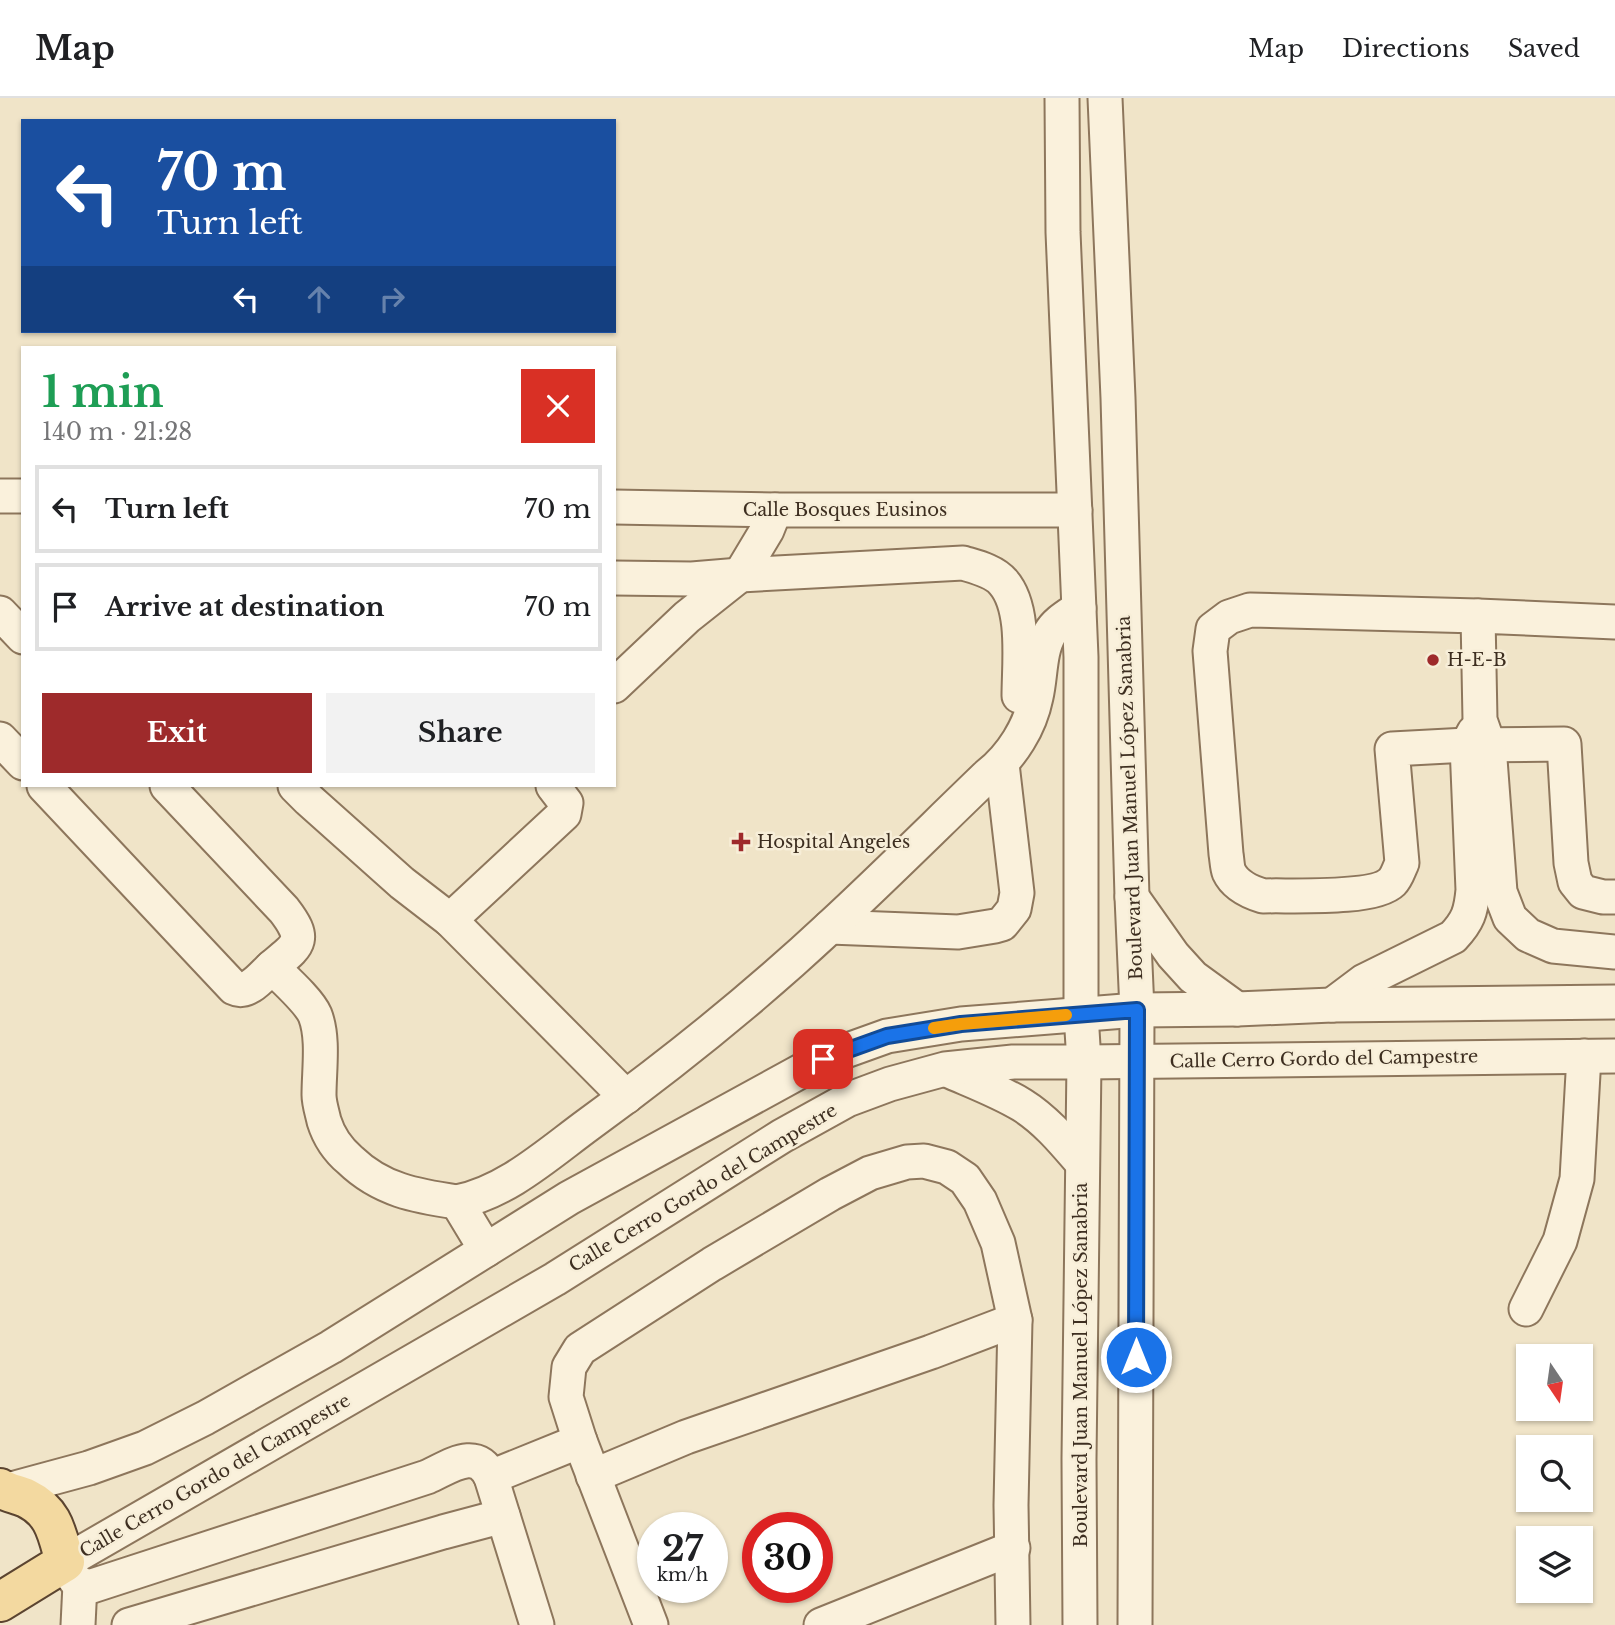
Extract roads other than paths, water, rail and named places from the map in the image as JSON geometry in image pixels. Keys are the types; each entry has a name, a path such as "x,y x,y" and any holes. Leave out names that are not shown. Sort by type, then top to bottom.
{"main road":[{"path":"1,1490 33,1502 50,1517 72,1573"},
{"name":"Calle Cerro Gordo del Campestre","path":"0,1602 72,1573"}],"street":[{"name":"Boulevard Juan Manuel López Sanabria","path":"1062,98 1063,232 1081,657 1081,1014 1084,1062 1079,1459 1080,1625"},
{"name":"Boulevard Juan Manuel López Sanabria","path":"1105,98 1118,398 1137,1010 1135,1625"},
{"path":"0,496 21,496"},
{"name":"Calle Bosques Eusinos","path":"616,507 1075,510"},
{"path":"616,684 687,617 740,575 767,530 775,510"},
{"path":"616,578 692,579 963,564 983,569 1002,580 1014,597 1019,633 1011,752 1017,893 1014,909 1002,924 958,932 830,927"},
{"path":"272,967 312,1009 317,1019 320,1050 318,1099 328,1134 339,1150 363,1172 391,1188 423,1197 457,1202 480,1196 511,1180 626,1097 738,1008 830,927 988,775 1011,752 1030,716 1036,698 1041,661 1051,632 1064,618 1079,608"},
{"path":"1615,621 1250,610 1229,617 1213,629 1210,651 1229,872 1249,891 1263,896 1359,893 1380,890 1392,883 1402,863 1392,749 1479,737 1564,744 1571,863 1575,882 1583,892 1615,897"},
{"path":"0,613 21,635"},
{"path":"1332,1005 1364,981 1453,937 1465,925 1471,909 1473,890 1479,737 1478,616"},
{"path":"1479,737 1500,892 1510,918 1528,935 1553,946 1615,952"},
{"path":"0,739 21,761"},
{"path":"45,787 234,988 238,991 245,990 295,947 298,939 295,924 168,787"},
{"path":"296,787 402,883 450,920 626,1097"},
{"path":"450,920 564,814 566,803 555,787"},
{"path":"1132,897 1173,955 1193,977 1237,1009"},
{"path":"1,1490 89,1468 145,1448 181,1430 331,1347 569,1198 823,1059 887,1036 961,1024 1137,1010 1615,1002"},
{"path":"1525,1309 1560,1241 1577,1179 1600,1056"},
{"name":"Calle Cerro Gordo del Campestre","path":"72,1573 555,1279 782,1136 847,1100 890,1084 945,1069 1013,1062 1600,1056"},
{"path":"945,1069 1023,1106 1055,1133 1082,1163"},
{"path":"651,1625 593,1476 566,1397 569,1367 580,1349 712,1264 830,1194 870,1173 907,1162 924,1161 947,1167 965,1179 980,1201 998,1242 1015,1320 1011,1506 1013,1625"},
{"path":"457,1202 486,1250"},
{"path":"593,1476 686,1437 1015,1320"},
{"path":"491,1478 580,1441"},
{"path":"72,1573 85,1586 92,1586 427,1477 462,1462 476,1461 487,1469 491,1478 537,1625"},
{"path":"129,1625 503,1516"},
{"path":"821,1625 1013,1548"},
{"path":"72,1573 78,1625"}],"place":[{"name":"H-E-B","path":"1433,660"},
{"name":"Hospital Angeles","path":"741,842"}]}
